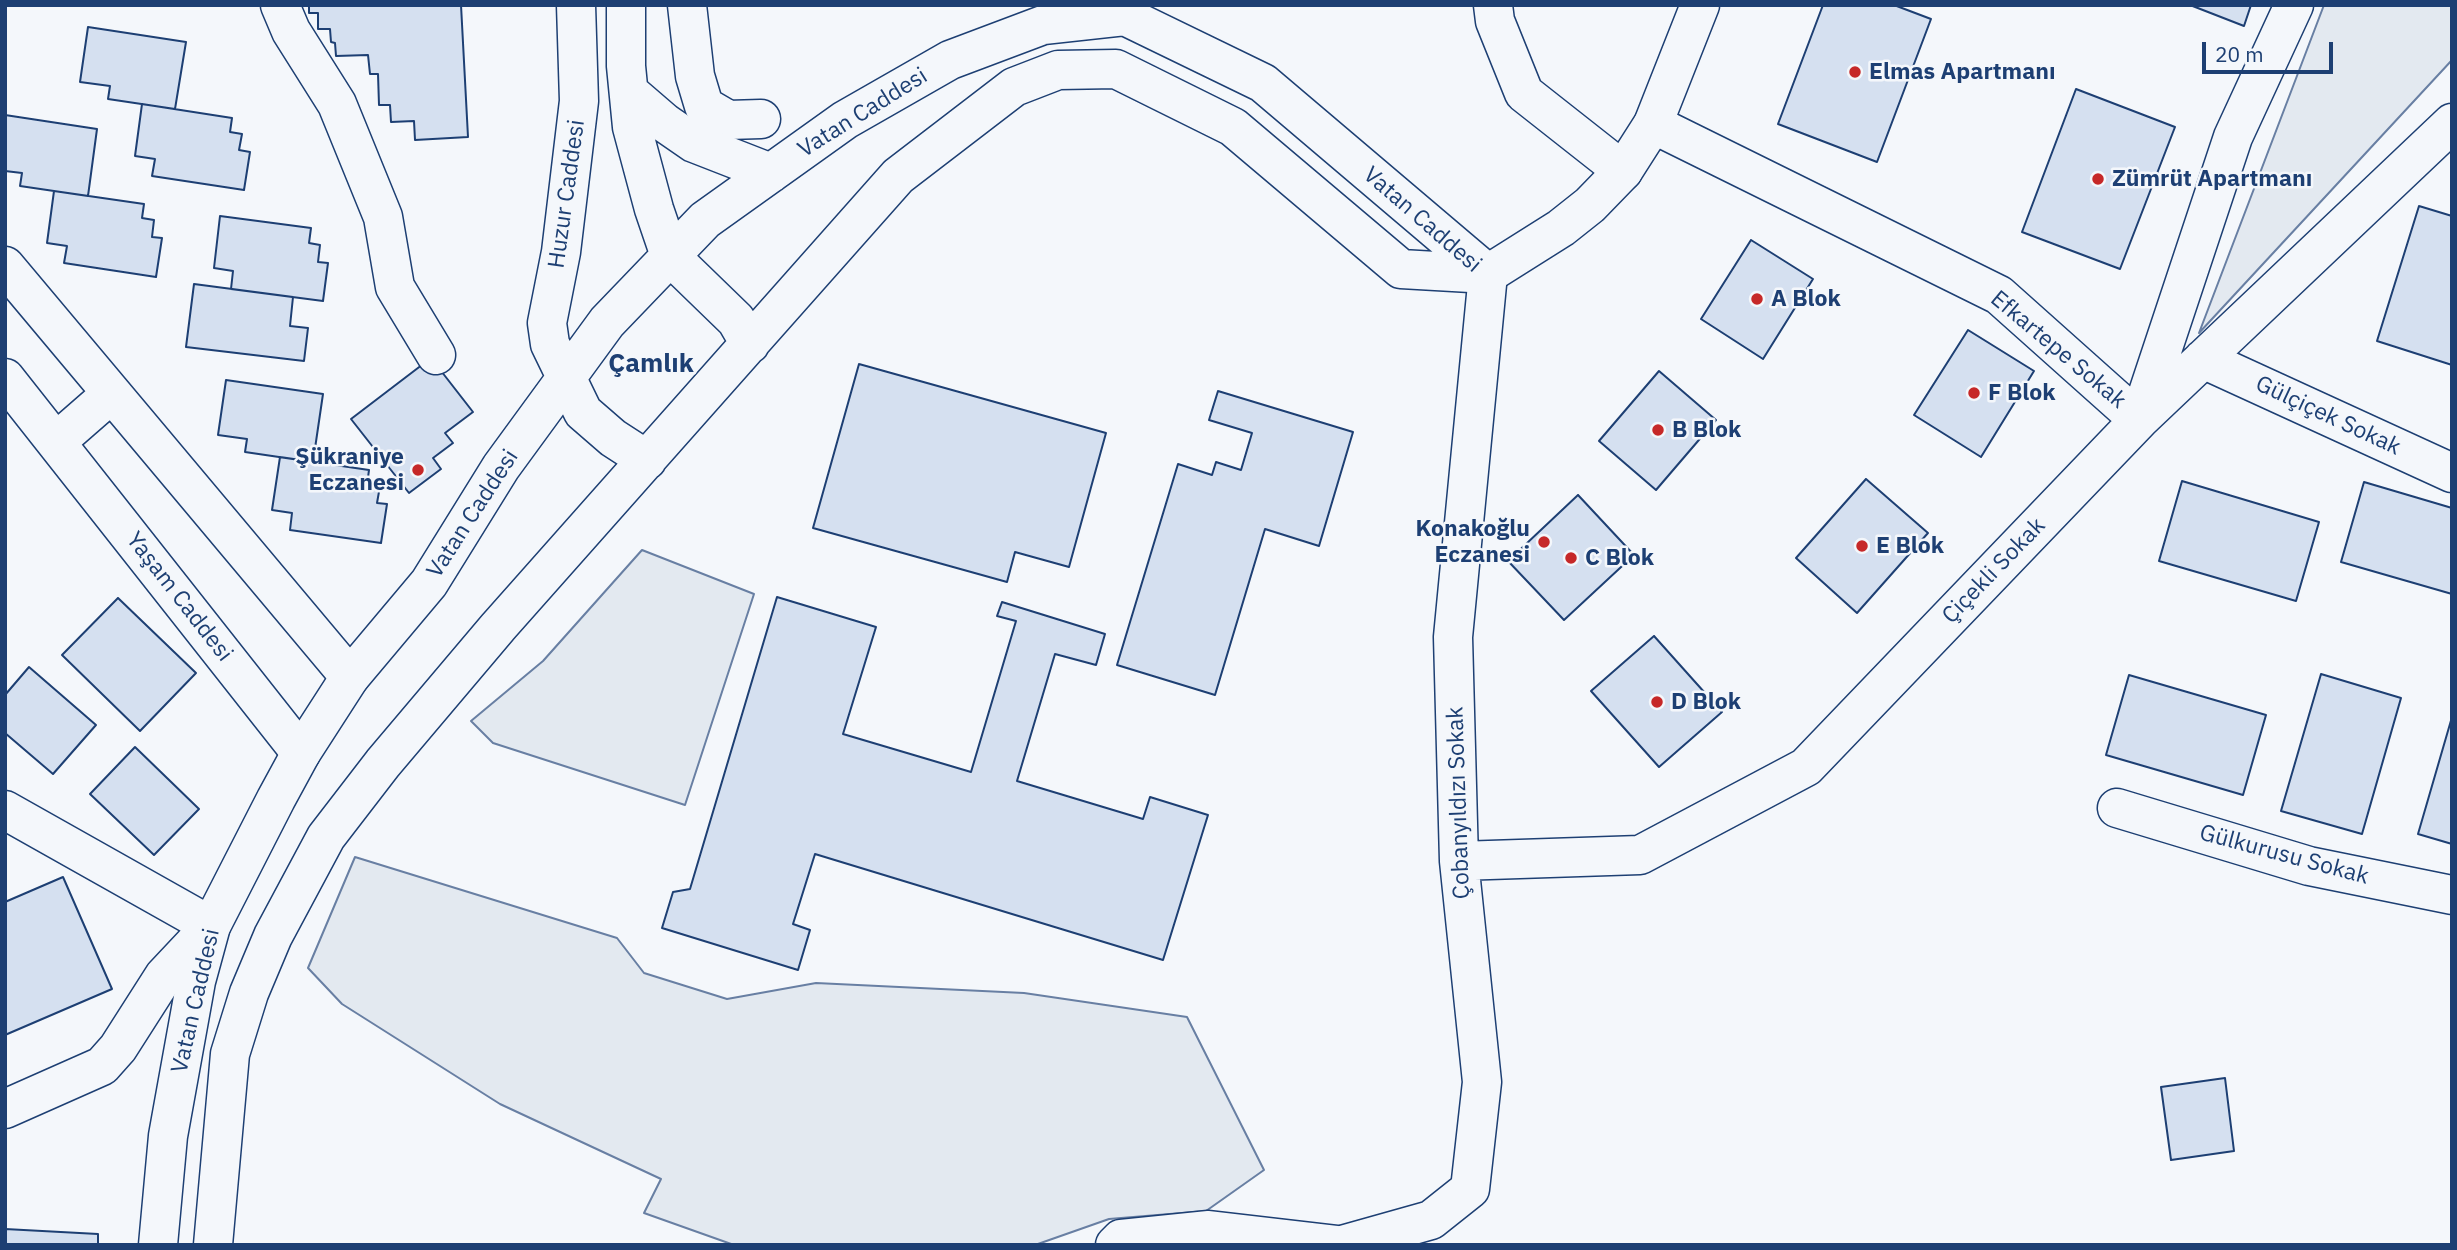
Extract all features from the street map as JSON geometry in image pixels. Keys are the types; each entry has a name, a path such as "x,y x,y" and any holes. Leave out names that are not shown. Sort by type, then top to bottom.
{"street":[{"path":"280,5 292,31 337,104 383,217 395,287 436,355"},
{"name":"Huzur Caddesi","path":"576,5 579,101 561,252 547,323 550,344 583,412 613,438 647,460"},
{"path":"626,5 632,127 670,256 736,320 750,344"},
{"path":"687,5 695,76 704,106 728,120 761,119"},
{"path":"1493,5 1495,21 1524,93 1623,171"},
{"path":"1488,274 1561,228 1590,205 1623,171 1653,124 1700,5"},
{"name":"Efkartepe Sokak","path":"1653,124 1999,295 2139,420 2233,137 2294,5"},
{"name":"Vatan Caddesi","path":"158,1245 168,1136 196,981 211,926 301,753 351,677 429,583 501,467 607,322 705,220 845,120 950,60 1043,25 1125,16 1263,83 1488,274"},
{"name":"Vatan Caddesi","path":"213,1245 230,1054 249,993 273,936 326,837 383,763 498,626 898,176 1014,87 1058,70 1116,69 1234,127 1401,269 1488,274"},
{"path":"629,92 665,123 694,143 771,173"},
{"name":"Çiçekli Sokak","path":"1459,862 1640,855 1806,767 2139,420 2452,123"},
{"path":"5,266 351,677"},
{"name":"Çobanyıldızı Sokak","path":"1115,1245 1121,1239 1209,1230 1340,1245 1431,1220 1470,1189 1482,1082 1459,862 1453,637 1488,274"},
{"name":"Gülçiçek Sokak","path":"2203,359 2452,473"},
{"name":"Yaşam Caddesi","path":"5,378 301,753"},
{"path":"57,442 111,394"},
{"name":"Gülkurusu Sokak","path":"2117,808 2309,866 2452,895"},
{"path":"5,810 211,926 164,976 118,1048 102,1066 5,1109"}],"shaded area":[{"path":"2324,5 2452,5 2452,60 2199,333"},
{"path":"642,550 754,594 685,805 493,743 471,721 543,661"},
{"path":"355,857 617,938 644,973 727,999 816,983 1024,993 1187,1017 1264,1170 1206,1211 1109,1219 1035,1245 734,1245 644,1213 661,1179 500,1104 342,1004 308,968"}],"building":[{"path":"309,5 461,5 468,137 415,140 414,121 391,122 390,105 379,105 378,74 370,74 368,55 336,56 330,29 318,29 318,13 309,13"},
{"name":"Elmas Apartmanı","path":"1823,5 1894,5 1931,19 1877,162 1778,124"},
{"path":"2190,5 2251,5 2244,26"},
{"path":"88,27 186,42 175,109 108,99 110,86 80,82"},
{"name":"Zümrüt Apartmanı","path":"2076,89 2175,127 2120,269 2022,232"},
{"path":"142,104 232,118 230,132 242,134 239,150 250,152 244,190 152,176 155,159 135,156"},
{"path":"5,115 97,129 88,196 20,186 22,173 5,171"},
{"path":"54,191 144,204 142,218 154,220 152,237 162,238 156,277 64,263 67,246 47,243"},
{"path":"2419,206 2452,216 2452,365 2377,341"},
{"path":"220,216 311,228 309,243 320,245 318,262 328,263 323,301 231,289 233,271 214,268"},
{"name":"A Blok","path":"1751,240 1813,279 1763,359 1701,319"},
{"path":"194,284 293,297 290,326 308,328 304,361 186,347"},
{"name":"F Blok","path":"1968,330 2034,371 1981,457 1914,415"},
{"path":"431,358 473,412 445,433 453,443 433,458 441,469 409,493 351,419"},
{"path":"859,364 1106,433 1069,567 1015,552 1007,582 813,528"},
{"name":"B Blok","path":"1659,371 1716,420 1656,490 1599,441"},
{"path":"226,380 323,394 313,462 245,452 247,439 218,435"},
{"path":"1218,391 1353,432 1319,546 1265,529 1215,695 1117,665 1178,464 1212,475 1216,462 1241,470 1252,433 1209,420"},
{"path":"280,457 369,470 367,485 380,486 377,503 387,504 381,543 290,530 292,513 272,510"},
{"name":"E Blok","path":"1866,479 1928,533 1857,613 1796,558"},
{"path":"2182,481 2319,522 2296,601 2159,561"},
{"path":"2364,482 2452,508 2452,594 2341,562"},
{"name":"C Blok","path":"1578,495 1634,555 1564,620 1508,561"},
{"path":"777,597 876,627 843,734 971,772 1016,621 997,616 1002,602 1105,634 1096,665 1055,654 1017,781 1143,819 1150,797 1208,815 1163,960 815,854 793,924 810,930 798,970 662,928 673,892 690,889"},
{"path":"118,598 196,673 140,731 62,655"},
{"name":"D Blok","path":"1654,636 1722,712 1659,767 1591,691"},
{"path":"29,667 96,725 53,774 5,733 5,695"},
{"path":"2321,674 2401,698 2362,834 2281,811"},
{"path":"2129,675 2266,715 2243,795 2106,755"},
{"path":"2452,717 2452,844 2418,834"},
{"path":"135,747 199,809 154,855 90,794"},
{"path":"63,877 112,989 5,1035 5,902"},
{"path":"2225,1078 2234,1151 2171,1160 2161,1087"},
{"path":"5,1229 98,1234 98,1245 5,1245"}],"place":[{"name":"Elmas Apartmanı","path":"1855,72"},
{"name":"Zümrüt Apartmanı","path":"2098,179"},
{"name":"A Blok","path":"1757,299"},
{"name":"F Blok","path":"1974,393"},
{"name":"B Blok","path":"1658,430"},
{"name":"Şükraniye Eczanesi","path":"418,470"},
{"name":"Konakoğlu Eczanesi","path":"1544,542"},
{"name":"E Blok","path":"1862,546"},
{"name":"C Blok","path":"1571,558"},
{"name":"D Blok","path":"1657,702"}],"district":[{"name":"Çamlık","path":"651,364"}]}
